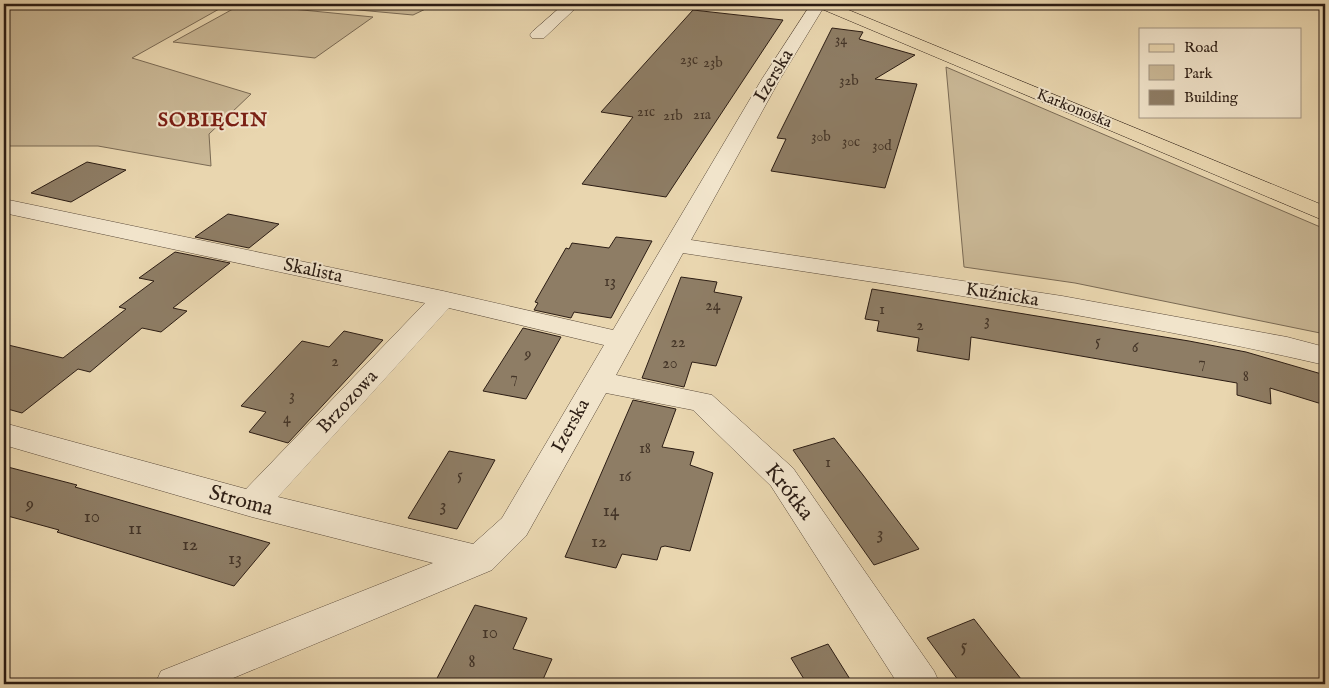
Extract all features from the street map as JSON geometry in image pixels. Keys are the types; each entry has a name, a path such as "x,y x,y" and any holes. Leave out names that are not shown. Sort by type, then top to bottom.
{"main road":[{"name":"Karkonoska","path":"822,4 1325,214"}],"street":[{"path":"538,35 573,4"},
{"name":"Izerska","path":"175,684 308,628 480,560 514,527 596,381 678,246 771,79 816,7 822,4"},
{"name":"Skalista","path":"4,206 443,299 620,340"},
{"name":"Kuźnicka","path":"678,246 1062,304 1287,346 1325,356"},
{"name":"Brzozowa","path":"252,504 443,299"},
{"name":"Krótka","path":"596,381 702,402 782,476 920,684"},
{"name":"Stroma","path":"4,434 252,504 480,560"}],"green space":[{"path":"4,4 228,4 132,58 251,94 209,134 211,166 98,146 4,146"},
{"path":"242,4 373,17 315,58 173,42"},
{"path":"294,4 436,4 413,15"},
{"path":"946,67 1325,229 1325,334 1075,283 964,267"}],"building":[{"path":"693,10 783,20 666,197 582,184 633,117 601,112"},
{"path":"832,28 863,32 859,39 915,55 875,79 917,84 885,188 771,171 786,139 777,138"},
{"path":"87,162 126,170 71,202 31,193"},
{"path":"228,214 279,224 249,248 195,237"},
{"path":"616,237 652,241 611,318 574,312 571,318 534,310 538,303 535,302 566,248 569,249 572,243 609,248"},
{"path":"175,252 230,263 173,308 187,311 161,332 142,328 90,372 78,369 22,413 4,408 4,344 63,358 126,309 119,307 154,281 139,278"},
{"path":"681,277 717,282 714,292 742,297 716,366 692,362 684,387 642,378"},
{"path":"872,289 1246,352 1325,375 1325,405 1270,388 1271,404 1237,395 1237,383 971,337 969,360 917,351 919,338 877,331 879,321 865,319"},
{"path":"523,328 561,337 526,399 483,391"},
{"path":"344,331 383,340 288,443 249,432 266,412 241,406 302,341 329,347"},
{"path":"633,400 676,409 662,447 694,452 690,465 713,473 690,551 665,546 661,547 657,560 622,554 616,568 565,557"},
{"path":"834,438 919,549 874,565 793,450"},
{"path":"449,451 495,460 457,529 408,518"},
{"path":"4,466 77,485 75,487 270,543 234,586 57,532 59,530 4,515"},
{"path":"475,605 527,618 513,649 552,659 541,684 434,684"},
{"path":"974,619 1025,684 961,684 927,638"},
{"path":"828,644 853,684 807,684 791,658"}],"district":[{"name":"SOBIĘCIN","path":"213,120"}]}
